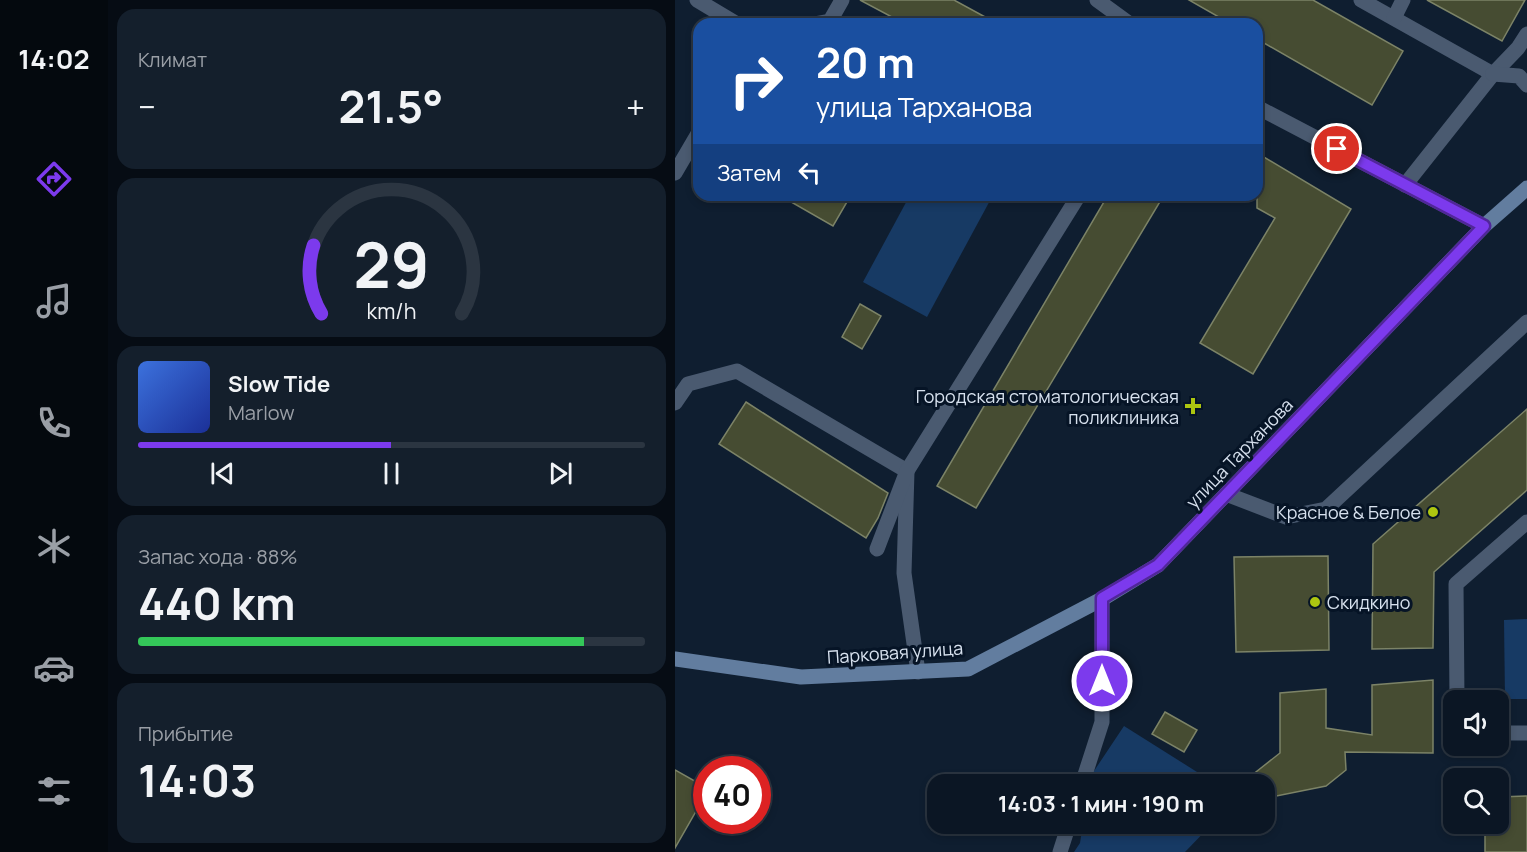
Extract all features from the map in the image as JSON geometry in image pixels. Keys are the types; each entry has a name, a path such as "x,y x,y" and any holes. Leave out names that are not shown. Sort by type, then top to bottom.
{"main road":[{"name":"улица Тарханова","path":"1102,598 1158,565 1484,226 1527,188"},
{"name":"Парковая улица","path":"675,659 801,677 968,669 1102,598"}],"street":[{"path":"697,0 727,18"},
{"path":"832,18 842,0"},
{"path":"1097,0 1122,18"},
{"path":"1361,0 1493,74 1519,76 1527,85"},
{"path":"1393,18 1403,0"},
{"path":"1405,185 1527,34"},
{"path":"1263,110 1484,226"},
{"path":"675,173 693,142"},
{"path":"877,549 907,471 1075,201"},
{"path":"1226,494 1286,517 1326,509 1527,322"},
{"path":"675,402 688,384 738,370 907,471"},
{"path":"907,471 903,573 918,672"},
{"path":"1457,690 1456,584 1527,522"},
{"path":"1085,774 1102,722 1102,598"},
{"path":"1509,733 1527,733"},
{"path":"1060,852 1066,834"}],"shaded area":[{"path":"907,201 990,201 927,317 863,282"},
{"path":"1527,619 1527,699 1509,699 1509,690 1505,690 1504,620"},
{"path":"1124,726 1200,774 1092,774"},
{"path":"1081,834 1202,834 1185,852 1074,852 1080,843"}],"building":[{"path":"860,0 954,0 987,18 894,18"},
{"path":"1189,0 1313,0 1403,51 1372,105 1263,42 1263,18 1220,18"},
{"path":"1427,0 1525,0 1502,41"},
{"path":"1263,157 1351,209 1253,374 1200,343 1275,218 1257,208 1257,201 1263,201"},
{"path":"789,201 848,201 833,226"},
{"path":"1104,201 1160,201 976,508 937,486"},
{"path":"860,304 881,316 862,349 842,337"},
{"path":"746,402 888,493 878,518 866,538 719,444"},
{"path":"1527,409 1527,490 1434,572 1433,648 1372,649 1373,544"},
{"path":"1328,556 1329,650 1236,652 1234,557"},
{"path":"1433,680 1433,753 1345,752 1346,770 1326,786 1275,796 1275,774 1253,774 1280,753 1280,693 1326,689 1326,728 1372,735 1372,685"},
{"path":"1165,712 1197,730 1184,752 1152,734"},
{"path":"675,770 693,780 693,816 675,848"},
{"path":"1527,796 1527,852 1485,852 1485,834 1509,834 1509,797"}],"place":[{"name":"Городская стоматологическая поликлиника","path":"1193,406"},
{"name":"Красное & Белое","path":"1433,512"},
{"name":"Скидкино","path":"1315,602"}],"route":[{"path":"1102,681 1102,598 1158,565 1484,226 1337,149"}]}
